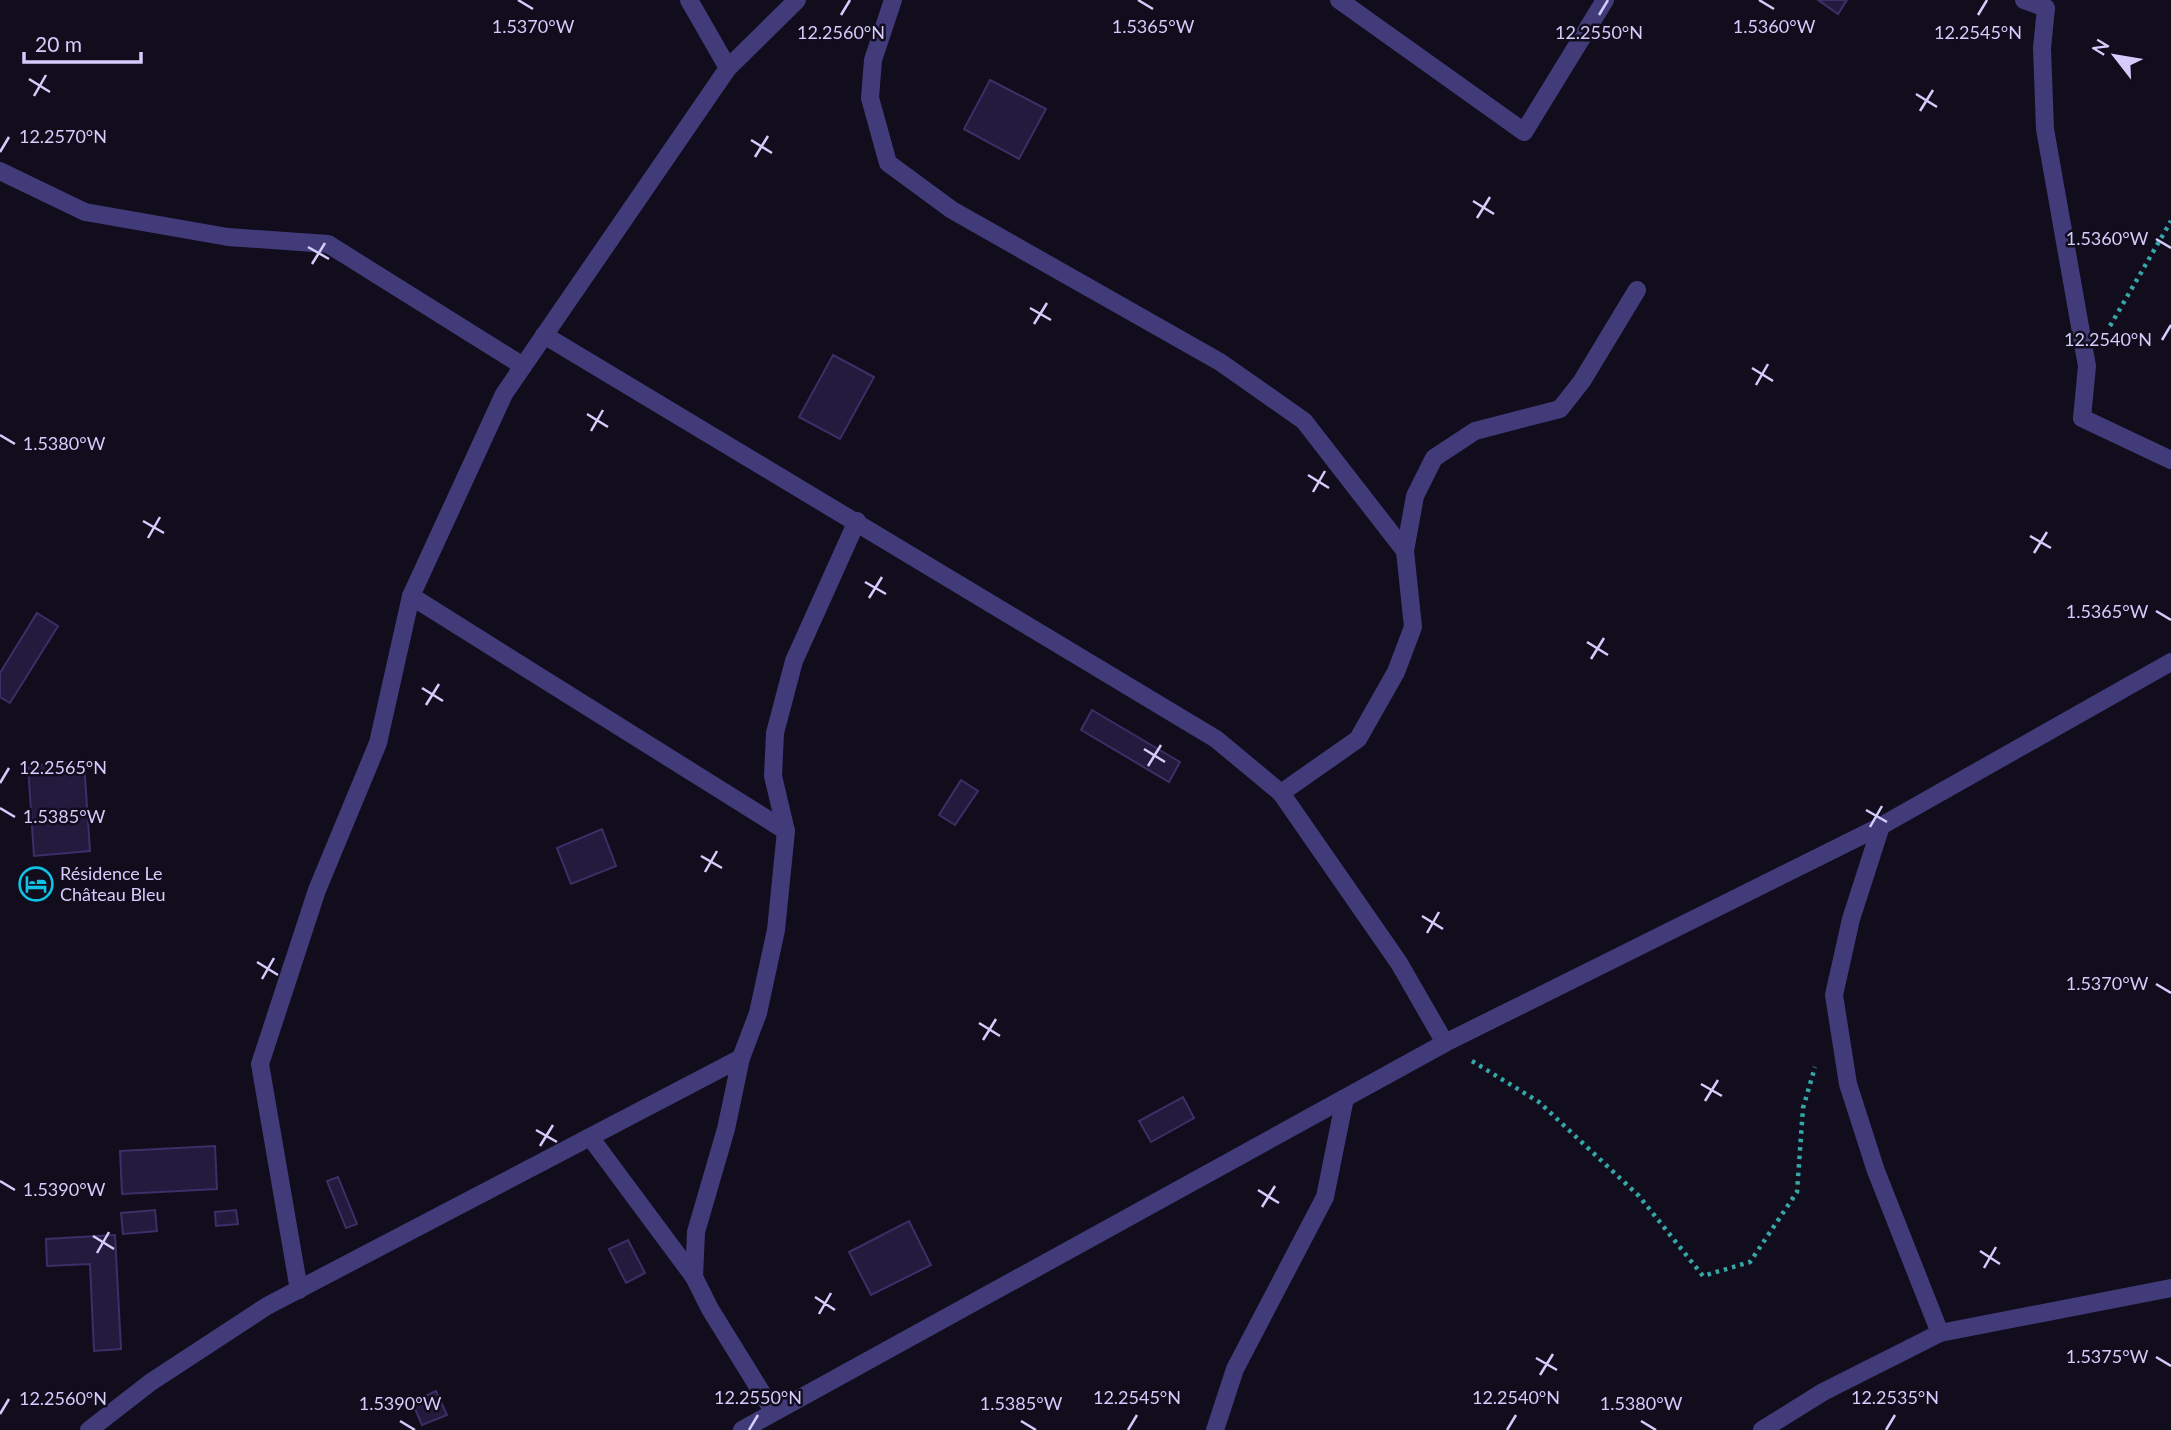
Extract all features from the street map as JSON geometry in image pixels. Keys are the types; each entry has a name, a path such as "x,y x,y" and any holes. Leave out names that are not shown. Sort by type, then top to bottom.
{"street":[{"path":"689,0 728,68"},
{"path":"299,1290 260,1064 317,890 378,743 411,596 504,394 728,68 797,0"},
{"path":"893,0 873,60 870,98 888,163 952,209 1220,362 1304,421 1405,551"},
{"path":"1339,0 1524,132 1605,0"},
{"path":"2024,0 2047,4 2042,48 2045,129 2087,366 2082,418 2171,460"},
{"path":"0,171 85,212 228,237 328,244 523,366"},
{"path":"1281,793 1358,739 1396,672 1413,627 1405,551 1415,496 1434,458 1475,431 1560,409 1582,381 1637,290"},
{"path":"544,335 1216,739 1281,793 1399,963 1445,1043"},
{"path":"694,1277 696,1232 726,1129 741,1058 758,1013 776,930 786,831 773,776 775,733 794,661 857,521"},
{"path":"411,596 786,831"},
{"path":"742,1430 1445,1043 1881,826 2171,662"},
{"path":"1881,826 1851,919 1834,995 1848,1084 1876,1171 1940,1333"},
{"path":"89,1430 150,1382 267,1306 741,1058"},
{"path":"1215,1430 1235,1369 1325,1197 1345,1098"},
{"path":"590,1137 694,1277 710,1310 773,1412"},
{"path":"1762,1430 1823,1392 1940,1333 2171,1288"}],"path":[{"path":"2087,366 2171,221"},
{"path":"1445,1043 1539,1102 1639,1196 1703,1276 1750,1262 1797,1192 1803,1108 1817,1062"}],"building":[{"path":"1818,0 1847,0 1838,14"},
{"path":"990,80 1046,109 1019,159 964,129"},
{"path":"833,355 874,377 840,439 799,417"},
{"path":"37,613 58,626 10,703 0,697 0,673"},
{"path":"1092,710 1180,762 1169,782 1081,730"},
{"path":"84,762 90,851 34,856 28,766"},
{"path":"961,780 978,791 955,825 939,815"},
{"path":"602,829 616,866 571,884 557,848"},
{"path":"1183,1097 1194,1118 1151,1142 1139,1121"},
{"path":"215,1146 217,1189 122,1194 120,1151"},
{"path":"338,1177 357,1224 346,1228 327,1181"},
{"path":"155,1210 157,1231 123,1234 121,1213"},
{"path":"236,1210 238,1224 216,1226 215,1212"},
{"path":"909,1221 931,1265 871,1295 849,1252"},
{"path":"115,1235 121,1349 94,1351 90,1264 47,1266 46,1239"},
{"path":"628,1240 645,1273 626,1283 609,1249"},
{"path":"436,1391 447,1415 422,1425 412,1402"}],"place":[{"name":"Résidence Le Château Bleu","path":"36,884"}]}
